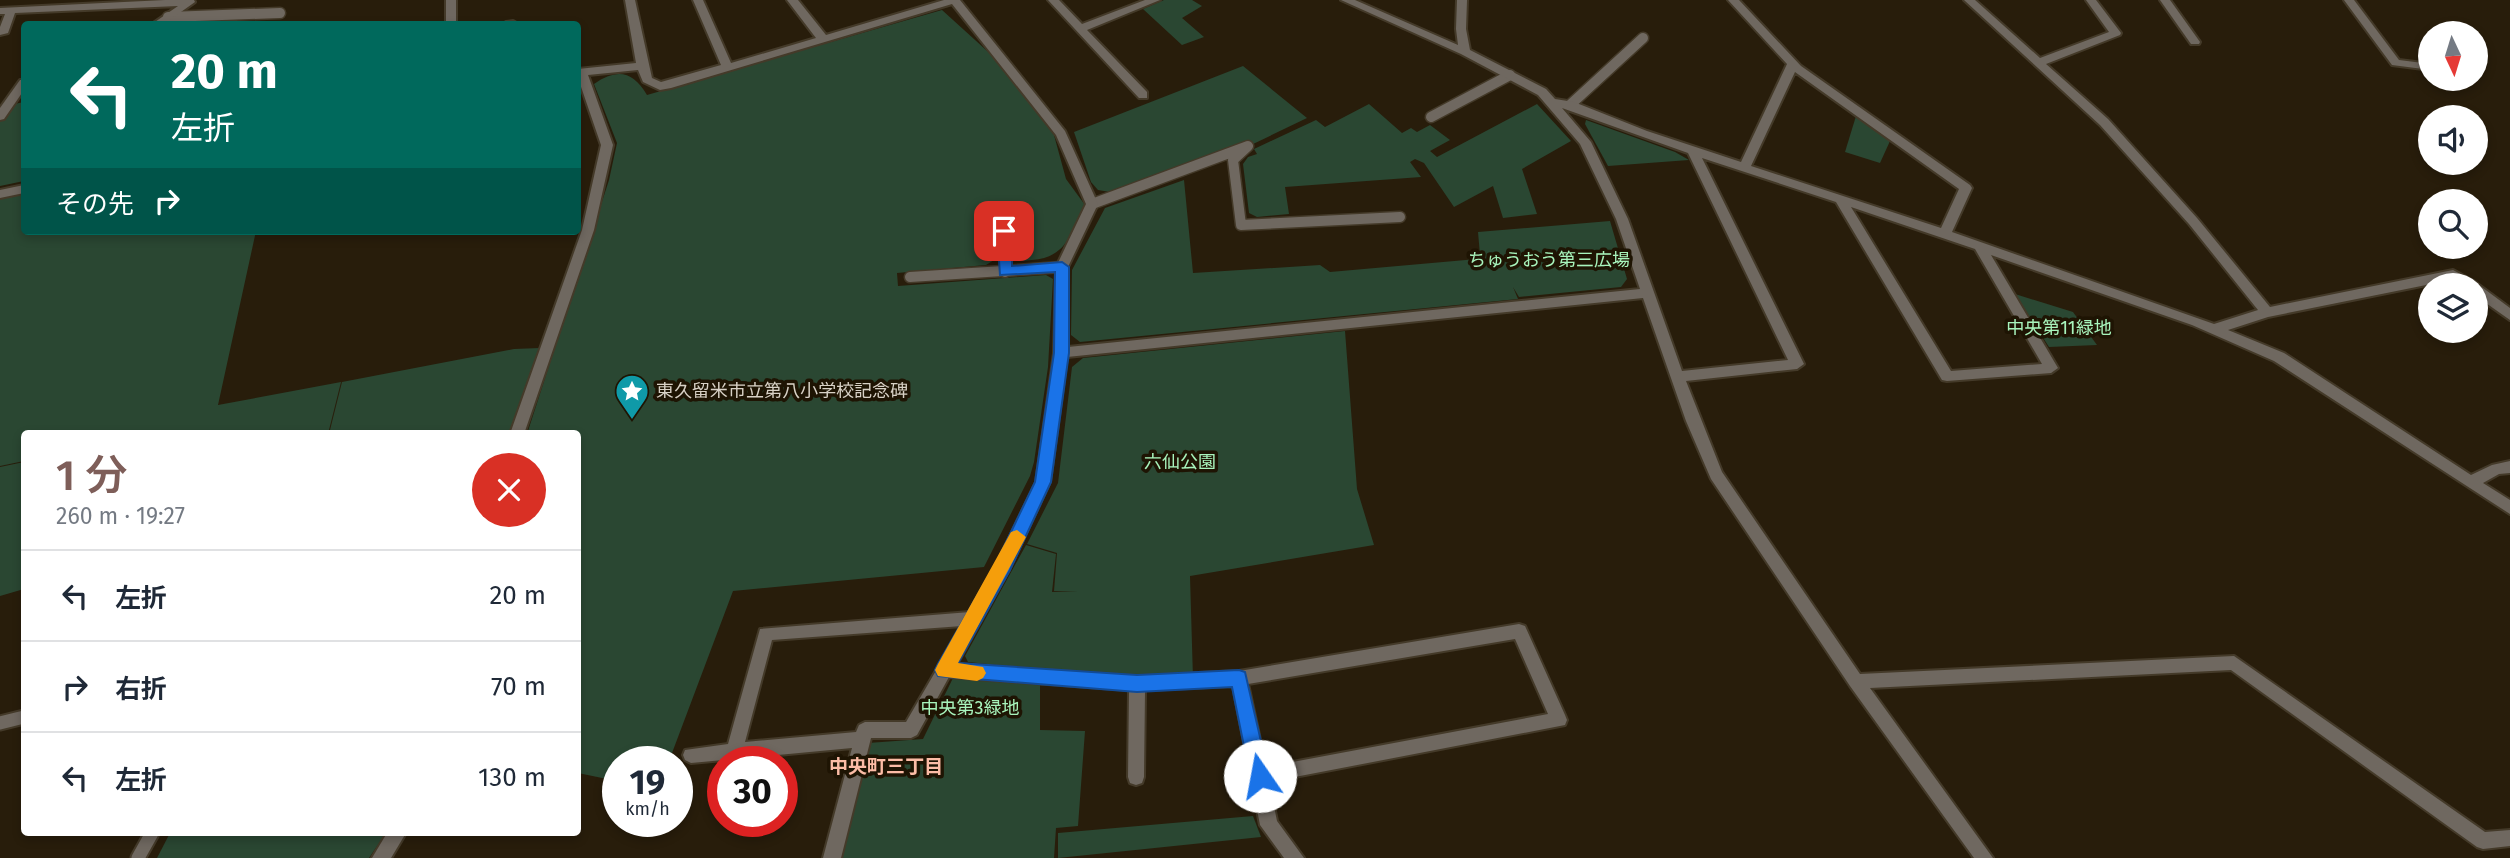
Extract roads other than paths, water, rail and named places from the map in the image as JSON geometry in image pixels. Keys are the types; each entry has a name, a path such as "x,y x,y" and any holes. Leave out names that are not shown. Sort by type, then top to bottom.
{"street":[{"path":"451,21 452,0"},
{"path":"630,0 642,66 647,80 660,86 954,0 1061,134 1092,204 1062,267 1061,353 1043,482 1004,565 911,730 865,730 832,858"},
{"path":"698,0 728,68"},
{"path":"792,0 824,40"},
{"path":"1054,0 1143,95"},
{"path":"1082,28 1155,0"},
{"path":"1346,0 1465,52 1542,92 1554,103 1589,151 1622,219 1702,446 1716,475 1856,681 1984,858"},
{"path":"1462,0 1461,29 1465,52"},
{"path":"1733,0 1793,64 1966,188 1945,234"},
{"path":"1969,0 2104,122 2193,221 2267,312"},
{"path":"2037,63 2116,33 2091,0"},
{"path":"2165,0 2195,42"},
{"path":"2349,0 2396,63 2418,66"},
{"path":"0,32 4,31 6,11 72,4 192,1"},
{"path":"162,21 192,1"},
{"path":"64,21 72,4"},
{"path":"1745,166 1793,64"},
{"path":"581,72 642,66"},
{"path":"518,430 588,230 607,145 581,77"},
{"path":"0,116 20,93"},
{"path":"1554,103 1570,105 1693,151 1945,234 2214,329 2279,357 2510,508"},
{"path":"1679,376 1797,364 1693,151"},
{"path":"0,194 21,190"},
{"path":"1841,201 1947,376 2051,368 1980,247"},
{"path":"2214,329 2267,312 2418,280"},
{"path":"1061,353 1649,293"},
{"path":"2503,302 2510,316"},
{"path":"2470,482 2497,469 2510,467"},
{"path":"735,746 766,634 974,618"},
{"path":"944,670 1137,683 1239,678 1518,631 1559,720 1260,776"},
{"path":"1856,681 2234,663 2483,841 2510,838"},
{"path":"1239,678 1269,825 1294,858"},
{"path":"1136,778 1137,683"},
{"path":"788,746 863,739"},
{"path":"381,858 395,836"}],"lane":[{"path":"168,17 280,13"},
{"path":"1570,105 1643,38"},
{"path":"1431,117 1510,75"},
{"path":"1092,204 1248,146 1233,160 1241,225 1400,217"},
{"path":"1004,211 1005,272"},
{"path":"910,277 1062,267"},
{"path":"0,723 21,718"},
{"path":"138,858 150,836"}],"place":[{"name":"東久留米市立第八小学校記念碑","path":"632,421"}],"district":[{"name":"中央町三丁目","path":"886,766"}],"park label":[{"name":"ちゅうおう第三広場","path":"1549,260"},
{"name":"中央第11緑地","path":"2059,328"},
{"name":"六仙公園","path":"1180,462"},
{"name":"中央第3緑地","path":"970,708"}]}
